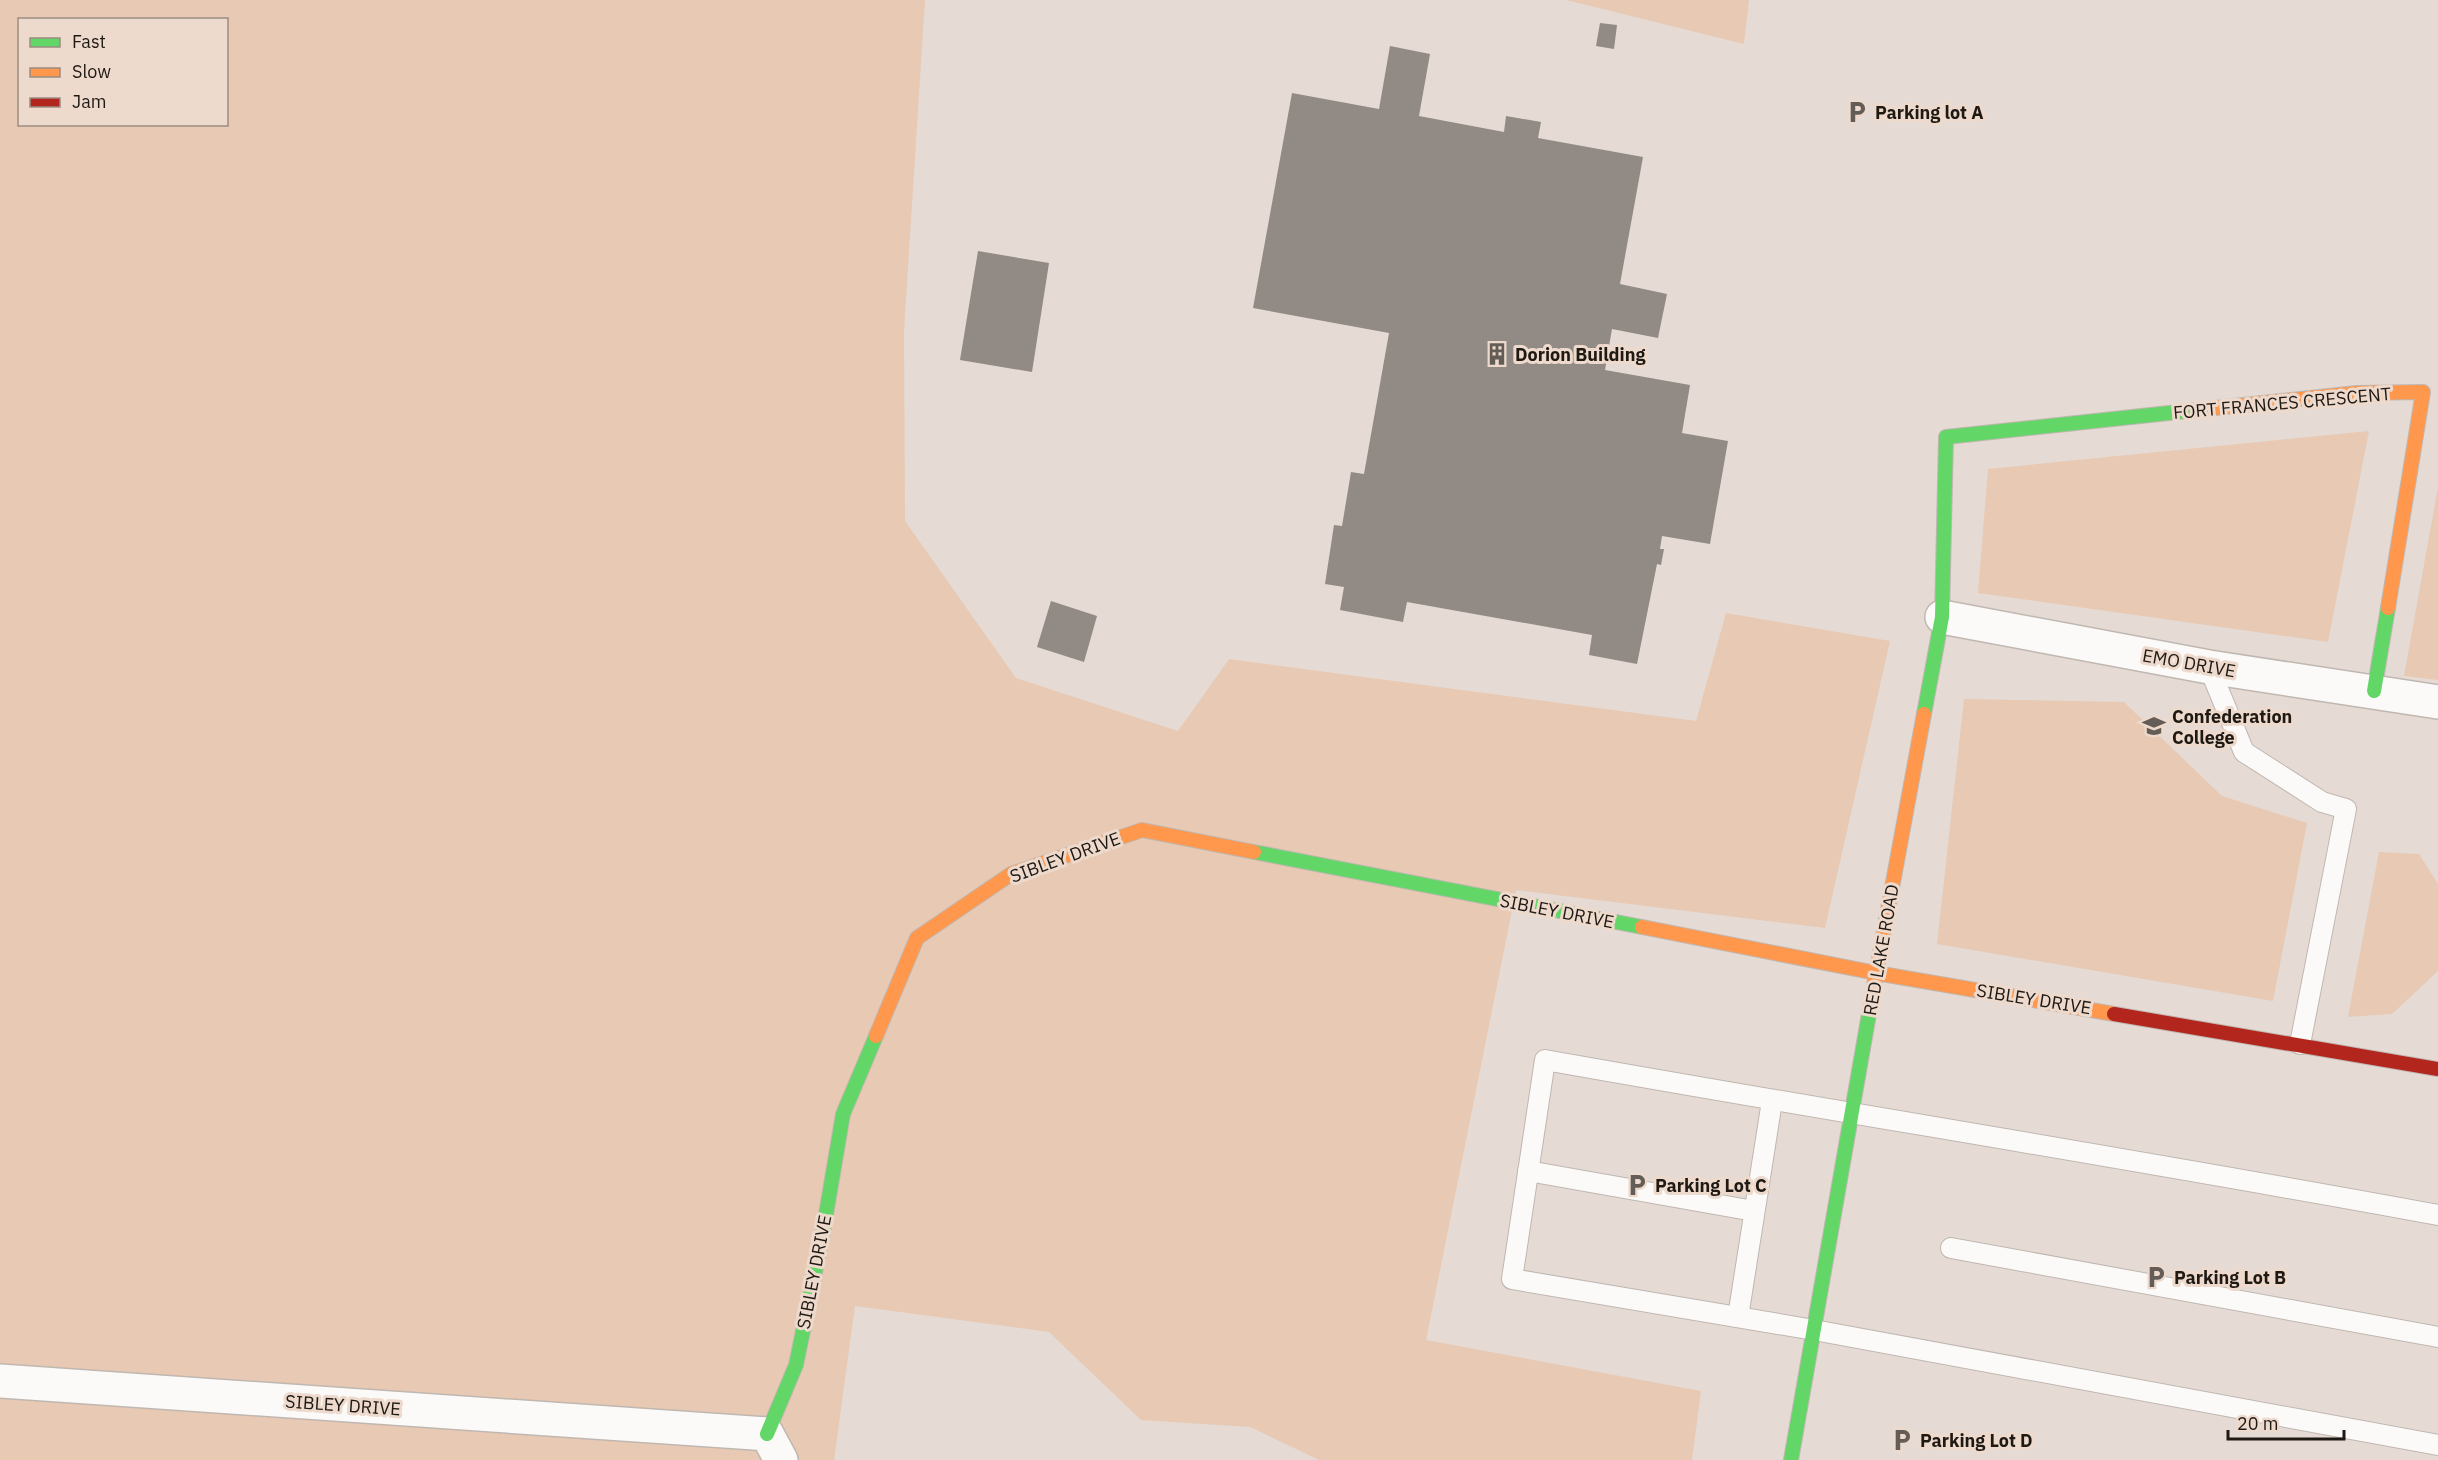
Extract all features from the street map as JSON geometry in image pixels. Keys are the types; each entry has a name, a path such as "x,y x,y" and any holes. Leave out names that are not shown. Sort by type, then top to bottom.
{"street":[{"name":"FORT FRANCES CRESCENT","path":"1947,437 2357,393 2430,393 2411,477 2374,692"},
{"name":"RED LAKE ROAD","path":"1791,1460 1876,973 1942,617 1947,437"},
{"name":"EMO DRIVE","path":"1942,617 2210,667 2438,702"},
{"name":"SIBLEY DRIVE","path":"0,1381 774,1447 796,1365 822,1238 843,1114 917,938 1011,874 1142,830 1876,973 2300,1044 2434,1063"}],"lane":[{"path":"2210,667 2244,752 2322,802 2346,809 2300,1044"},
{"path":"2438,1215 2214,1173 1851,1115 1545,1060 1512,1279 1814,1330 2438,1445"},
{"path":"1738,1317 1772,1101"},
{"path":"1528,1171 1754,1211"},
{"path":"1952,1248 2438,1337"}],"shaded area":[{"path":"0,0 925,0 904,331 905,521 1016,678 1178,731 1229,659 1696,721 1726,613 1890,641 1825,928 1516,890 1426,1340 1701,1391 1692,1460 1319,1460 1250,1427 1141,1420 1049,1332 855,1306 834,1460 0,1460"},
{"path":"1566,0 1749,0 1744,44"},
{"path":"2369,431 2328,642 1978,593 1988,469"},
{"path":"2438,487 2438,680 2404,676"},
{"path":"1964,699 2124,702 2222,796 2307,823 2273,1001 1937,944"},
{"path":"2379,852 2419,854 2438,884 2438,971 2392,1014 2348,1017"}],"building":[{"path":"1600,23 1617,25 1614,49 1596,46"},
{"name":"Dorion Building","path":"1390,46 1430,54 1419,116 1504,132 1506,116 1541,122 1538,138 1643,157 1620,284 1667,294 1658,338 1612,329 1605,370 1690,385 1682,433 1728,441 1710,544 1662,536 1660,549 1664,549 1661,565 1657,564 1637,664 1589,655 1592,635 1407,602 1403,622 1340,610 1344,587 1325,584 1334,525 1342,526 1351,472 1364,474 1389,333 1253,308 1292,93 1379,109"},
{"path":"978,251 1049,263 1032,372 960,360"},
{"path":"1051,601 1097,616 1084,662 1037,647"}],"traffic: fast":[{"path":"1924,714 1942,617 1946,437 2206,409"},
{"path":"2374,691 2388,608"},
{"path":"1254,852 1642,927"},
{"path":"1791,1460 1873,991"},
{"path":"767,1434 796,1365 822,1238 843,1114 876,1036"}],"traffic: slow":[{"path":"2206,409 2357,393 2423,392 2388,608"},
{"path":"1873,991 1924,714"},
{"path":"876,1036 917,938 1011,874 1142,830 1254,852"},
{"path":"1642,927 1876,973 2114,1014"}],"traffic: jam":[{"path":"2114,1014 2438,1069"}],"place":[{"name":"Parking lot A","path":"1857,112"},
{"name":"Dorion Building","path":"1497,354"},
{"name":"Confederation College","path":"2154,726"},
{"name":"Parking Lot C","path":"1637,1185"},
{"name":"Parking Lot B","path":"2156,1277"},
{"name":"Parking Lot D","path":"1902,1440"}]}
